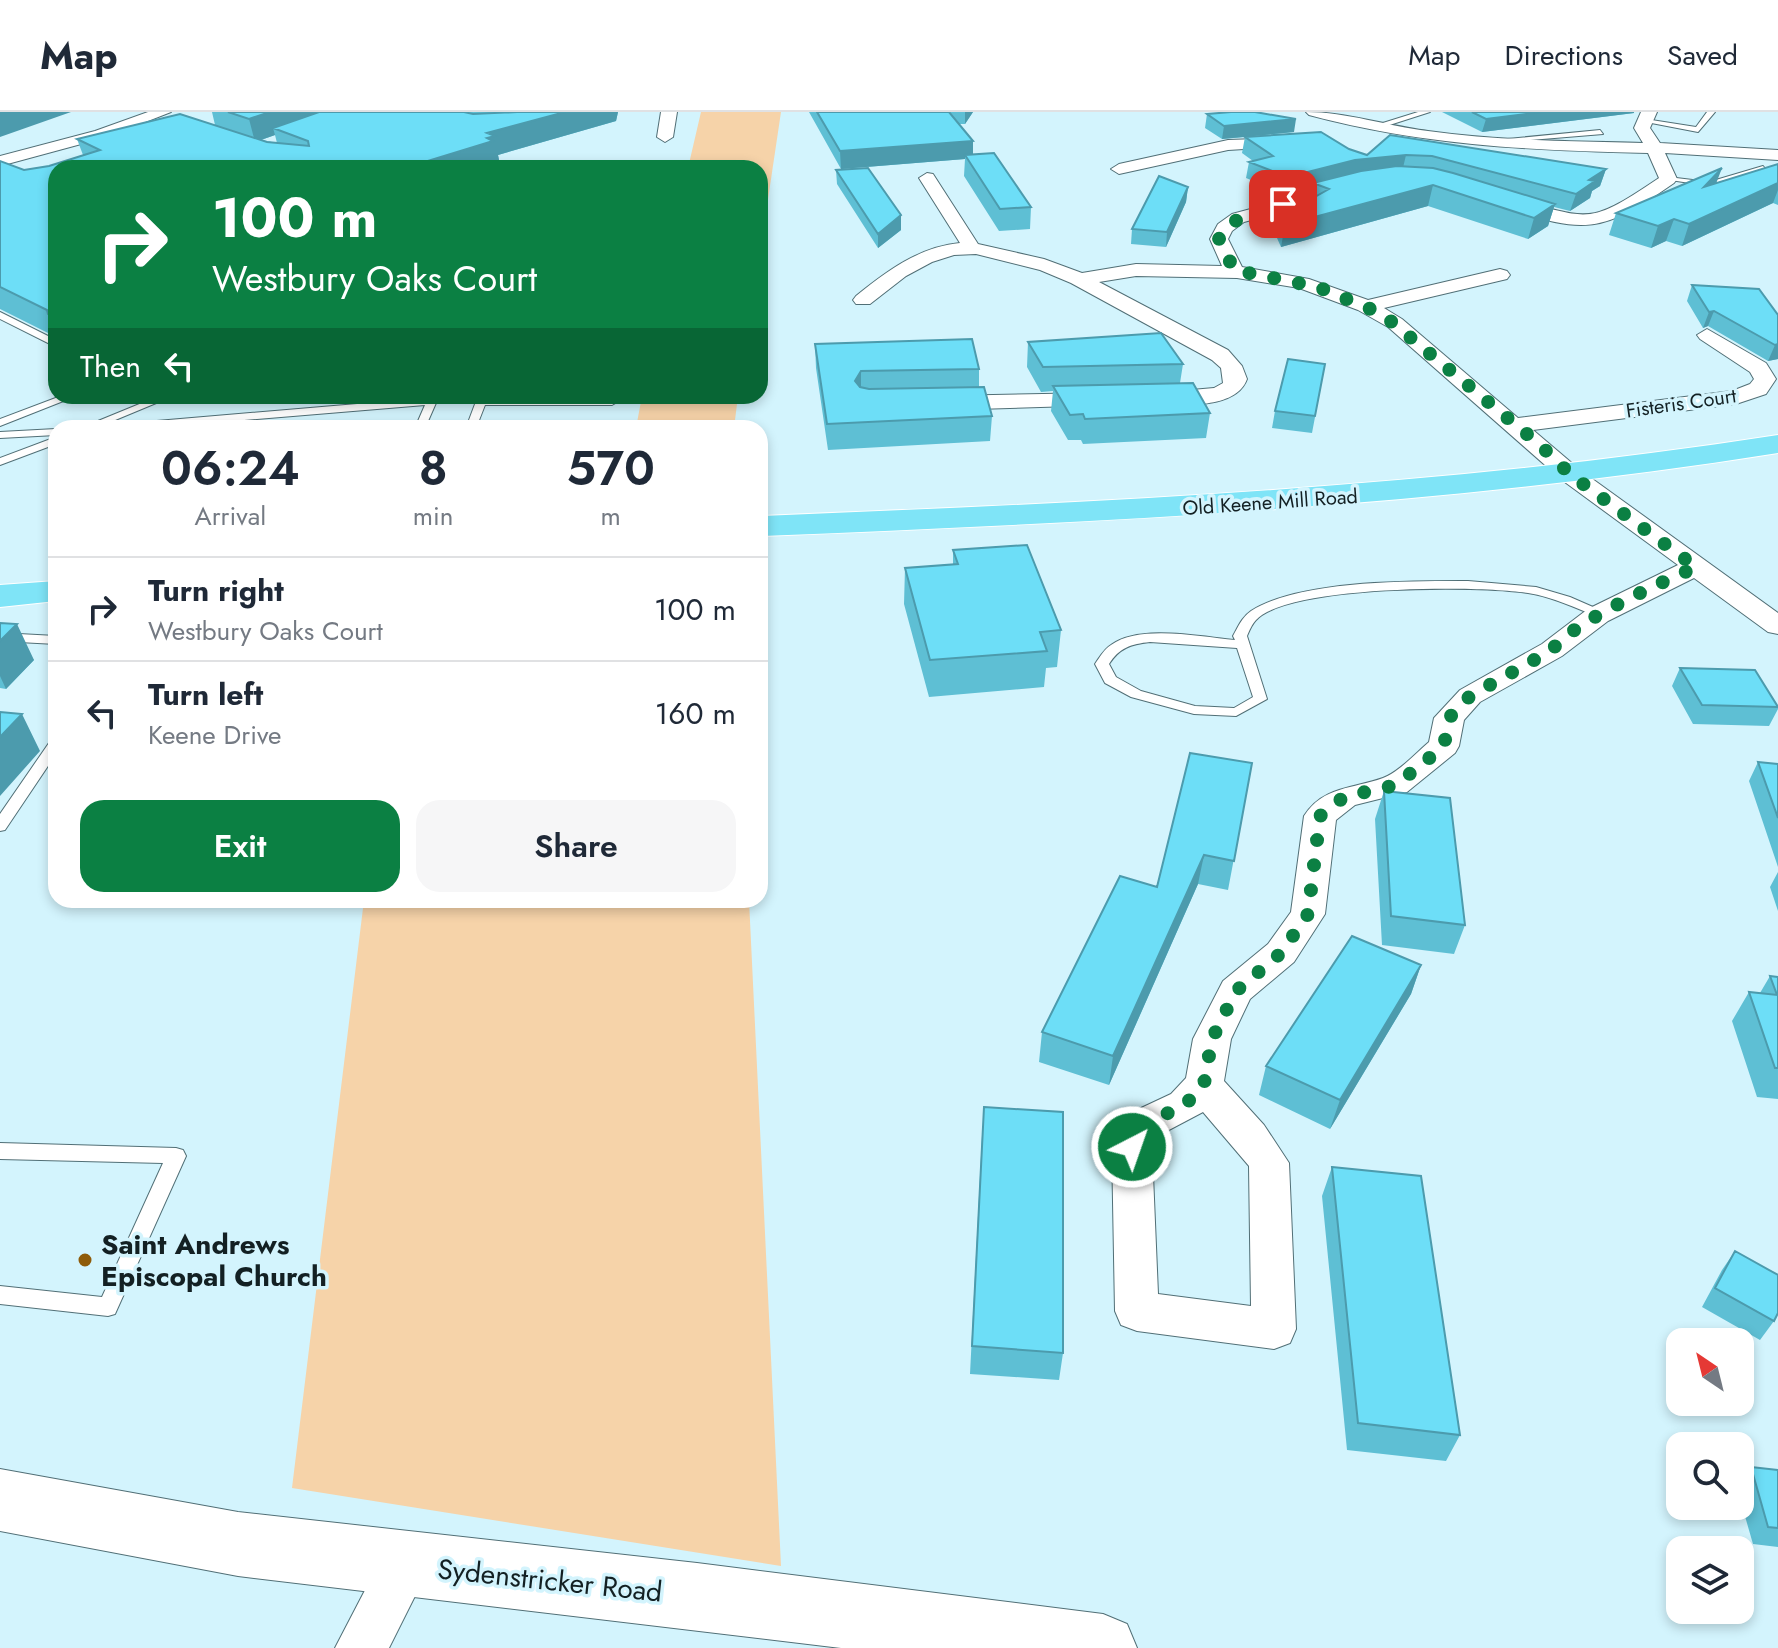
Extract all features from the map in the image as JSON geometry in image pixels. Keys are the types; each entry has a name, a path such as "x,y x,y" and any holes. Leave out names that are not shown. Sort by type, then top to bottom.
{"main road":[{"name":"Old Keene Mill Road","path":"768,526 1263,503 1571,475 1778,444"},
{"name":"Old Keene Mill Road","path":"768,551 1329,524 1599,496 1778,470"},
{"path":"0,568 48,564"},
{"path":"0,596 48,592"},
{"name":"Sydenstricker Road","path":"0,1500 238,1544 697,1596 1103,1648"}],"street":[{"path":"665,137 669,112"},
{"path":"1314,112 1377,128 1504,144 1654,147 1778,155"},
{"path":"0,161 158,114 182,126"},
{"path":"1485,195 1557,217 1588,221 1610,213 1668,179 1654,147 1644,136 1642,128 1647,117"},
{"path":"1349,137 1377,128"},
{"path":"1119,169 1228,145 1311,141"},
{"path":"927,178 972,248"},
{"path":"1234,270 1219,239 1224,228 1238,218 1371,182"},
{"path":"863,300 913,261 972,248 1050,267 1078,279 1220,355 1231,366 1236,379 1233,387 1218,394 917,403"},
{"path":"1078,279 1128,270 1234,270 1318,287 1367,306 1395,323 1571,475 1778,626"},
{"path":"1367,306 1500,275"},
{"name":"Fisteris Court","path":"1516,425 1736,397 1758,389 1765,379 1758,368 1707,335"},
{"path":"1204,1084 1225,1112 1250,1136 1269,1163 1274,1329 1137,1311 1132,1147 1153,1120 1185,1105 1204,1084 1212,1039 1236,991 1281,953 1308,914 1320,816 1344,797 1396,785 1444,746 1449,718 1470,696 1552,650 1559,641 1603,614 1649,588 1696,567"},
{"path":"361,1648 406,1564"}],"lane":[{"path":"1377,128 1426,112"},
{"path":"1647,117 1698,130 1711,112"},
{"path":"1504,144 1501,140 1600,132"},
{"path":"1668,179 1709,184 1763,168"},
{"path":"0,315 48,340"},
{"path":"0,423 50,404"},
{"path":"106,420 148,404"},
{"path":"196,420 368,404"},
{"path":"0,435 48,432"},
{"path":"0,462 48,443"},
{"path":"1243,645 1154,639 1126,641 1109,652 1102,664 1110,680 1136,694 1194,710 1236,712 1260,699 1243,645 1240,636 1252,616 1285,600 1335,592 1486,584 1530,589 1603,614"},
{"path":"0,637 48,640"},
{"path":"0,826 48,755"},
{"path":"0,1151 176,1156 108,1307 0,1295"}],"shaded area":[{"path":"701,112 781,112 768,199 768,160 690,160"},
{"path":"640,404 737,404 735,420 638,420"},
{"path":"363,908 749,908 781,1566 292,1488"}],"building":[{"path":"228,112 270,112 249,119"},
{"path":"319,112 565,112 487,133 495,136 487,138 493,141 431,160 68,160 100,150 77,139 180,114 267,142 309,146 308,141 273,128"},
{"path":"817,112 949,112 973,141 840,151"},
{"path":"1255,112 1296,119 1224,126 1207,114"},
{"path":"1472,112 1542,112 1486,119"},
{"path":"1321,132 1349,149 1367,155 1390,135 1606,169 1589,180 1595,181 1576,194 1432,156 1355,160 1288,177 1249,162 1273,156 1245,137"},
{"path":"994,153 1031,207 1000,209 965,155"},
{"path":"0,161 24,170 48,166 48,314 47,310 0,287"},
{"path":"1778,164 1778,183 1689,224 1674,219 1658,226 1616,213 1722,168 1704,187"},
{"path":"1397,166 1433,168 1555,204 1534,218 1433,185 1285,225 1281,216 1329,189 1313,183"},
{"path":"868,168 901,215 878,234 836,170"},
{"path":"1159,176 1188,187 1167,232 1132,229"},
{"path":"1692,285 1759,289 1778,315 1778,344 1714,311 1709,312"},
{"path":"1161,333 1183,364 1043,367 1028,342"},
{"path":"972,339 979,369 861,371 855,381 860,387 869,389 984,387 992,416 827,424 815,344"},
{"path":"1288,359 1325,364 1315,416 1275,411"},
{"path":"1193,383 1210,413 1085,419 1083,414 1070,415 1053,386"},
{"path":"1027,545 1061,630 1040,632 1047,651 930,660 905,568 958,564 953,550"},
{"path":"0,623 17,624 0,641"},
{"path":"1680,668 1755,670 1778,707 1702,705"},
{"path":"0,712 22,714 0,737"},
{"path":"1190,753 1252,763 1234,861 1204,855 1113,1056 1042,1032 1120,876 1157,887"},
{"path":"1758,762 1778,764 1778,818"},
{"path":"1384,791 1450,798 1465,925 1391,916"},
{"path":"1352,936 1421,965 1340,1100 1266,1066"},
{"path":"1770,976 1778,977 1778,1068 1775,1068 1749,992 1777,995"},
{"path":"984,1107 1063,1112 1063,1353 972,1346"},
{"path":"1332,1167 1421,1176 1460,1435 1358,1423"},
{"path":"1735,1251 1778,1275 1778,1313 1774,1321 1715,1288"},
{"path":"1754,1467 1778,1470 1778,1528 1768,1527"}],"place":[{"name":"Saint Andrews Episcopal Church","path":"85,1260"}],"route":[{"path":"1132,1147 1153,1120 1185,1105 1204,1084 1212,1039 1236,991 1281,953 1308,914 1320,816 1344,797 1396,785 1444,746 1449,718 1470,696 1552,650 1559,641 1603,614 1649,588 1696,567 1571,475 1539,444 1382,314 1318,287 1234,270 1219,239 1224,228 1238,218 1283,204"}]}
